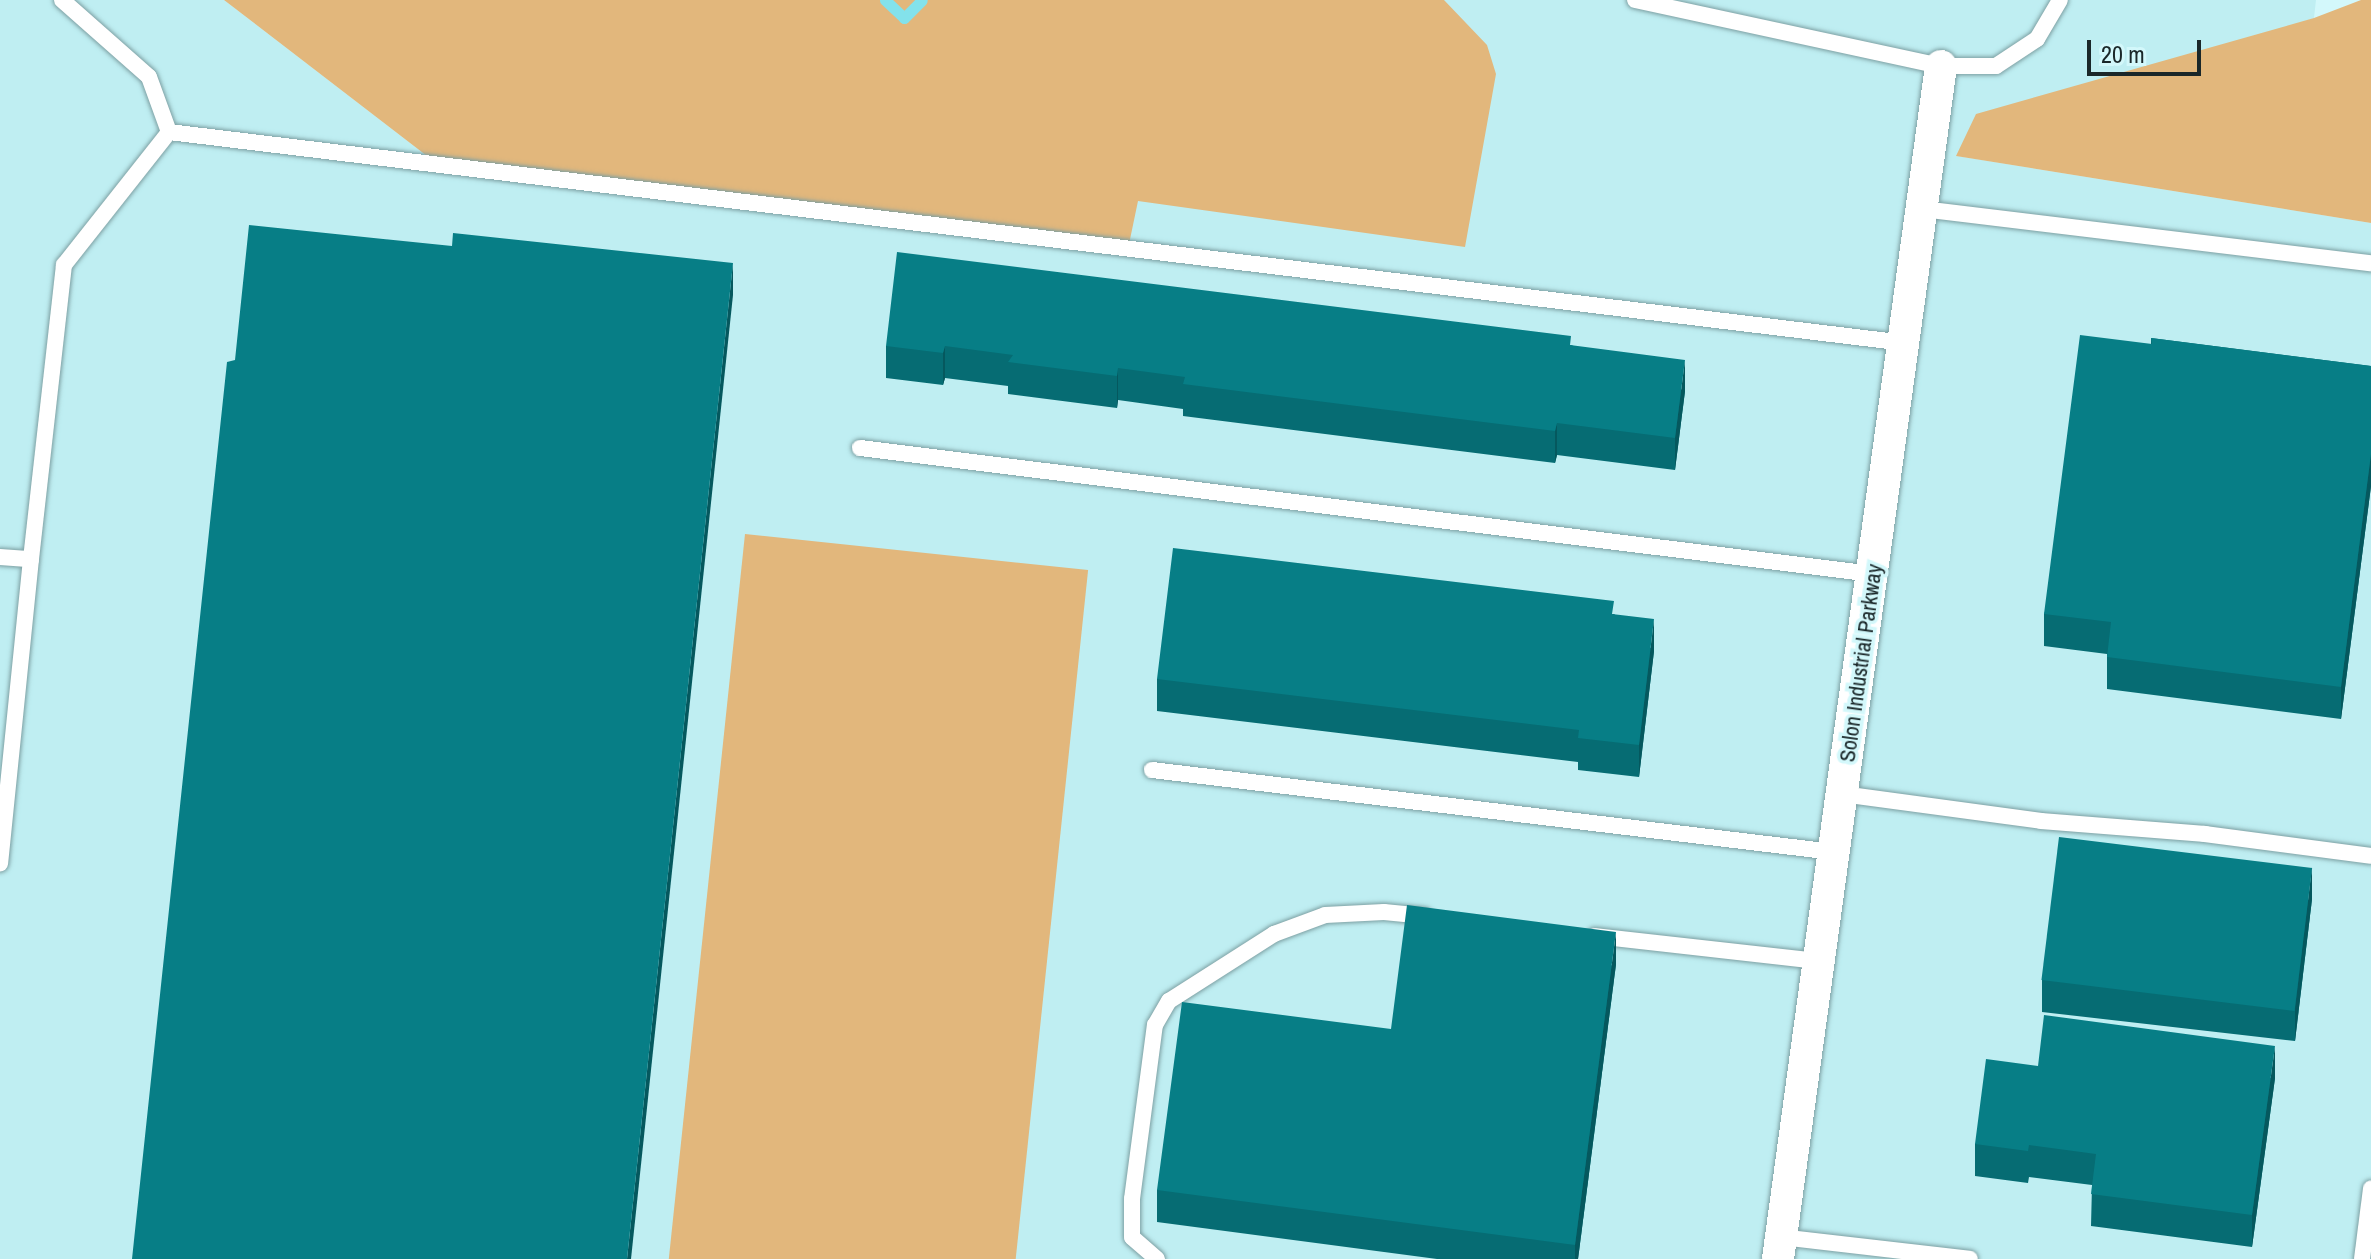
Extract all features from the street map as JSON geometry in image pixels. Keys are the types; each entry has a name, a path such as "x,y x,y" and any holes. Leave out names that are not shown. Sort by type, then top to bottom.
{"street":[{"name":"Solon Industrial Parkway","path":"1780,1248 1941,66"}],"lane":[{"path":"62,0 149,77 169,132"},
{"path":"1635,0 1941,66 1996,66 2037,39 2060,0"},
{"path":"169,132 1905,343"},
{"path":"0,863 64,265 169,132"},
{"path":"1922,209 2371,263"},
{"path":"860,448 1873,574"},
{"path":"0,557 31,559"},
{"path":"1152,770 1834,852"},
{"path":"1842,794 2041,821 2205,834 2371,856"},
{"path":"1157,1259 1132,1237 1132,1199 1155,1025 1169,1001 1274,934 1325,915 1384,912 1446,919"},
{"path":"1570,933 1819,961"},
{"path":"2362,1259 2371,1189"},
{"path":"1780,1248 1970,1259"}],"shaded area":[{"path":"0,0 224,0 440,166 1177,0 2316,0 2314,18 1957,156 2371,223 2371,1259 0,1259"},
{"path":"224,0 1444,0 1487,45 1496,74 1465,247 1138,201 1128,249 440,166"},
{"path":"2361,0 2371,0 2371,223 1956,156 1976,114 2314,18"},
{"path":"745,534 1088,570 1016,1259 669,1259"}],"building":[{"path":"249,225 452,246 453,233 733,263 627,1259 132,1259 227,362 235,360"},
{"path":"897,252 1571,336 1570,345 1685,360 1675,438 1557,423 1555,431 1183,384 1185,377 1118,368 1117,376 1008,362 1013,355 945,346 943,353 886,346"},
{"path":"2080,335 2152,344 2151,338 2371,366 2371,454 2341,687 2107,657 2111,622 2044,614"},
{"path":"1173,548 1614,601 1612,614 1654,619 1639,745 1578,738 1579,730 1157,679"},
{"path":"2059,837 2312,868 2295,1011 2041,980"},
{"path":"1407,905 1616,932 1575,1245 1157,1190 1182,1002 1391,1029"},
{"path":"2044,1015 2275,1046 2252,1215 2091,1194 2096,1154 2029,1145 2028,1151 1975,1144 1986,1059 2038,1066"}],"waterway":[{"path":"885,0 904,18 922,0"}]}
